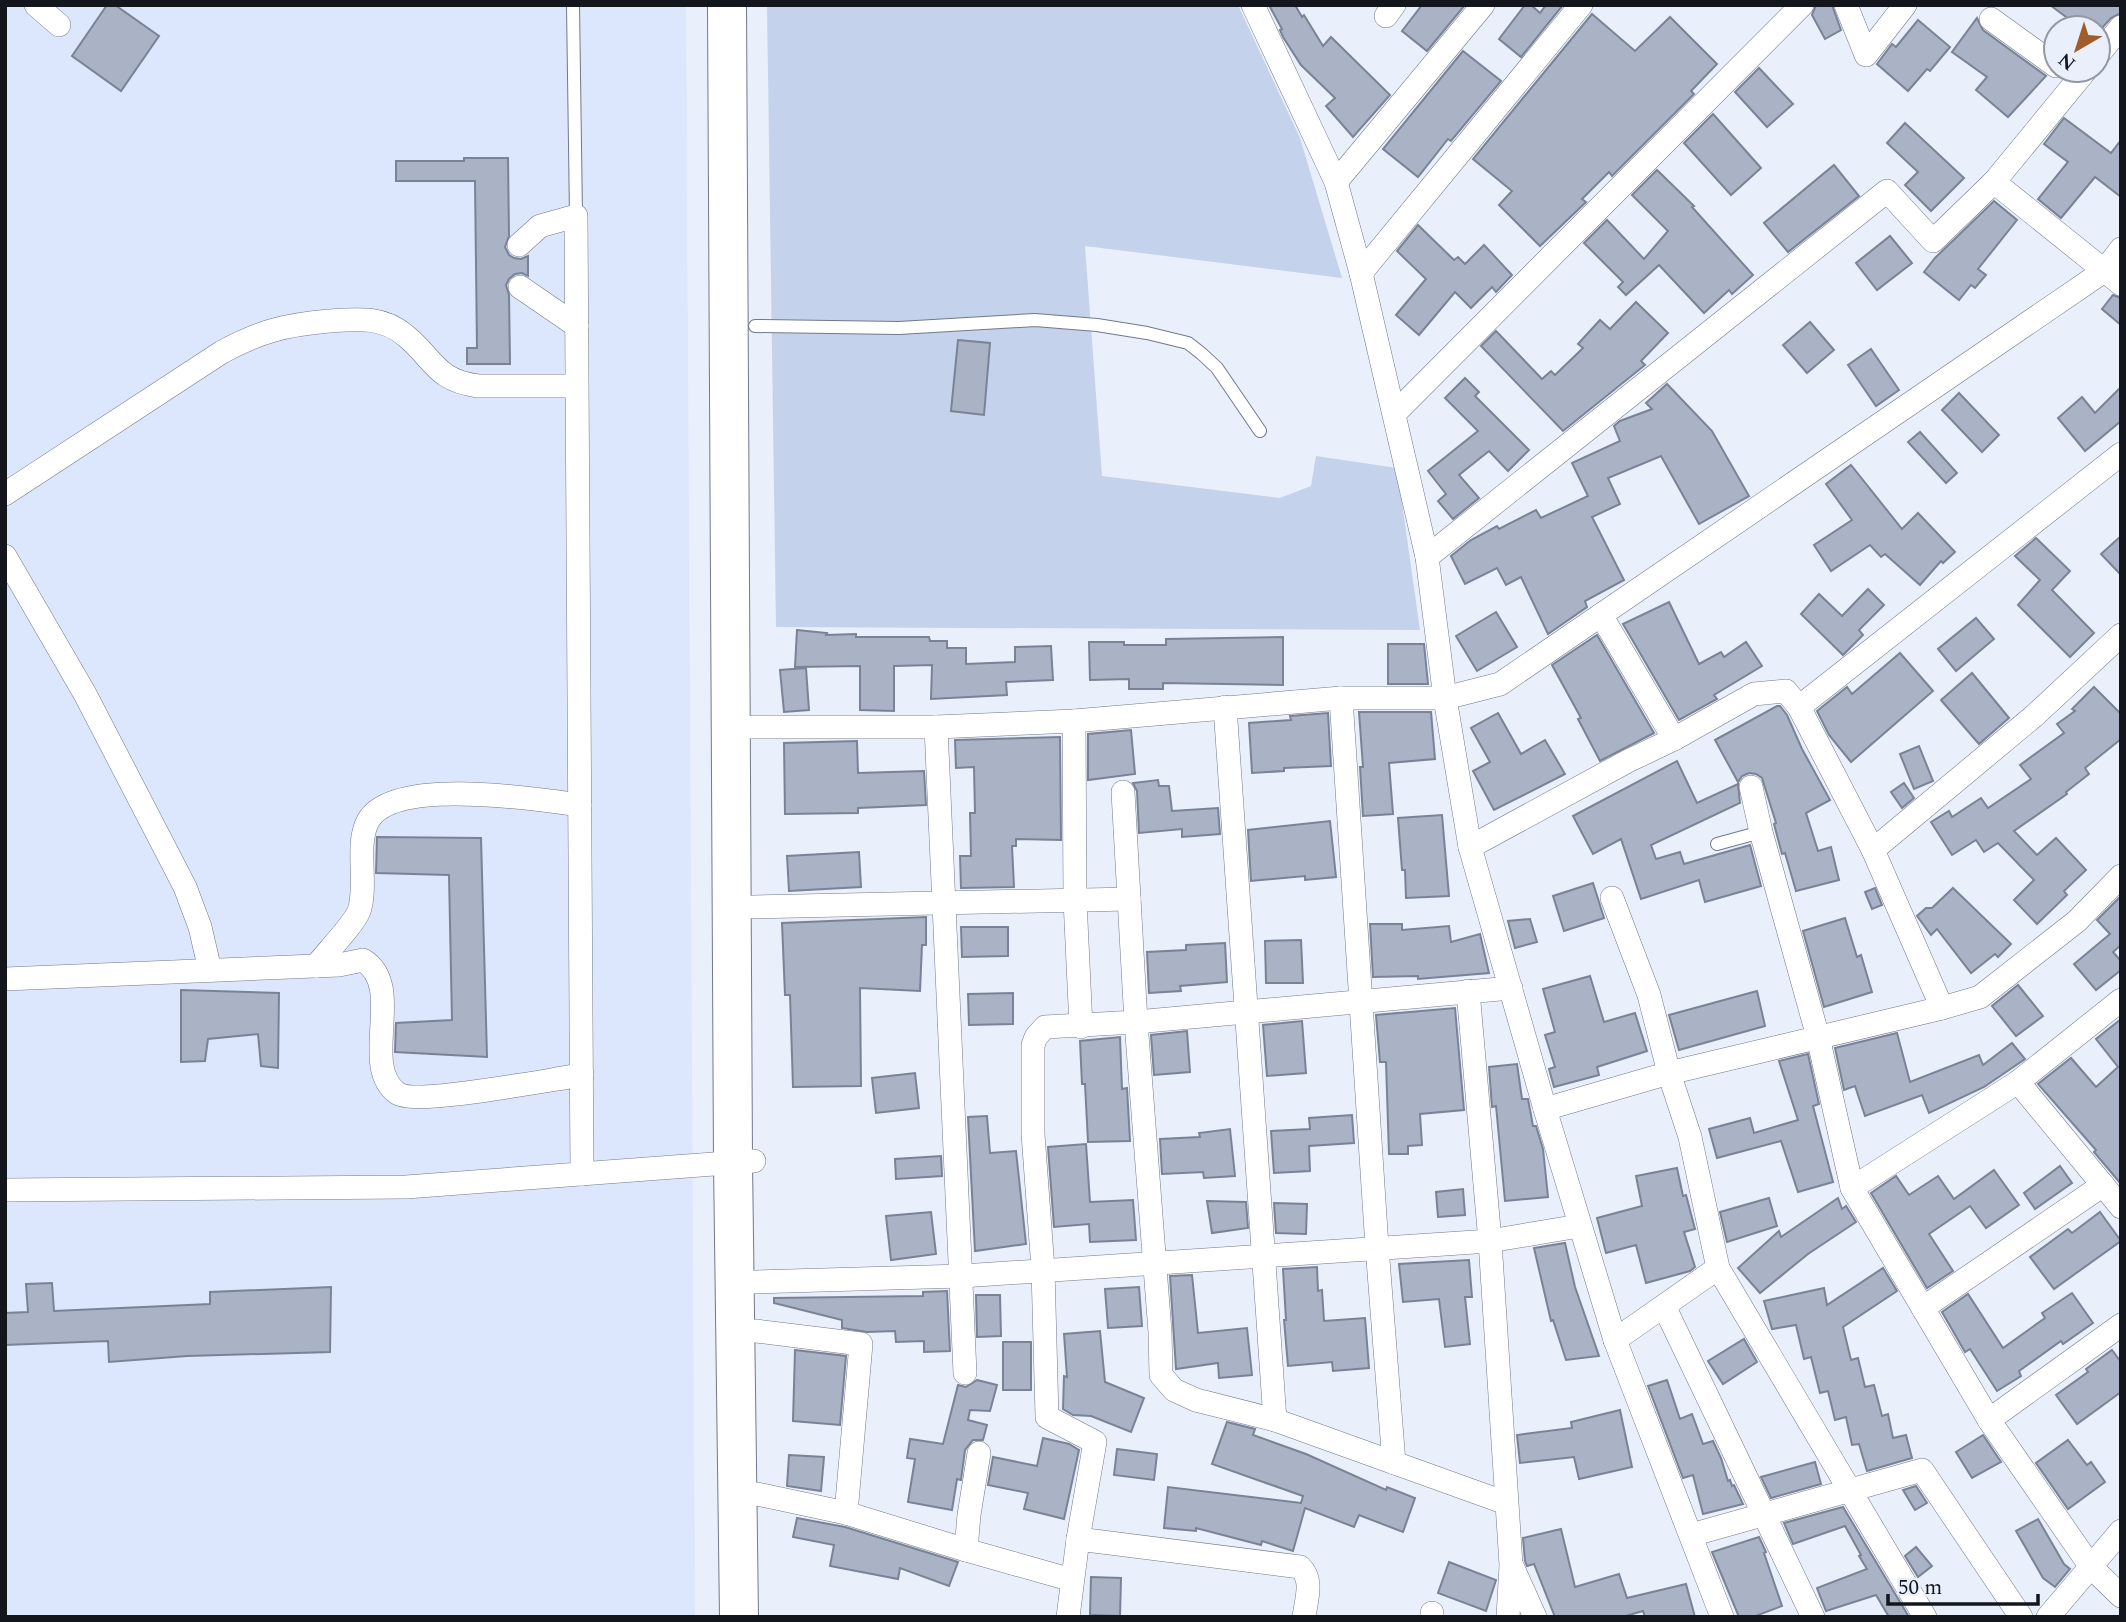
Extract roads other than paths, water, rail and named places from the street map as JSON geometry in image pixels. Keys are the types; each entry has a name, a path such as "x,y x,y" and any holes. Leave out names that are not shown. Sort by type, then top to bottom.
{"highway":[{"path":"727,5 744,1161 740,1617"},
{"path":"752,5 755,326 753,907 744,1161 755,1282 759,1617"}],"street":[{"path":"36,5 59,25"},
{"path":"1253,5 1336,182 1361,272 1427,557 1445,698 1470,847 1579,1226 1615,1340 1722,1617"},
{"path":"1336,182 1483,5"},
{"path":"1361,272 1581,5"},
{"path":"1395,413 1802,5"},
{"path":"1846,5 1866,55 1905,5"},
{"path":"1992,19 2042,56"},
{"path":"1427,557 1888,191 1933,241 1994,182 2067,84"},
{"path":"1994,182 2113,278"},
{"path":"519,245 540,226 576,216 583,1174"},
{"path":"753,727 936,727 1074,720 1341,698 1445,698 1500,684 2113,278 2121,249"},
{"path":"520,287 577,326"},
{"path":"5,494 222,352 244,340 287,325 372,319 405,335 438,371 463,384 478,387 576,386"},
{"path":"1799,707 2121,454"},
{"path":"5,556 85,694 185,887 200,927 210,970"},
{"path":"1601,615 1674,739"},
{"path":"1873,850 2034,716 2121,635"},
{"path":"1470,847 1754,694 1786,691 1799,707 1873,850 1942,1008"},
{"path":"1341,698 1394,1462"},
{"path":"1225,707 1275,1420"},
{"path":"1074,720 1075,900 1081,1027"},
{"path":"936,727 965,1373"},
{"path":"1751,787 1760,832 1818,1037 1852,1188 1989,1420 2091,1567 2121,1596"},
{"path":"1123,792 1161,1375 1174,1390 1196,1400 1275,1420 1507,1503"},
{"path":"316,966 358,913 363,885 363,847 368,822 378,809 400,799 478,793 580,805"},
{"path":"1545,1109 1669,1073 1979,997 2077,921 2121,876"},
{"path":"1612,898 1649,995 1669,1073 1690,1137 1718,1268 1925,1617"},
{"path":"753,907 1129,900"},
{"path":"5,979 316,966 363,960 373,966 381,983 383,1068 391,1088 403,1098 435,1097 582,1075"},
{"path":"1068,1617 1095,1442 1047,1416 1043,1269 1034,1133 1033,1045 1036,1037 1045,1027 1081,1027 1245,1014 1511,988"},
{"path":"1468,991 1490,1241 1511,1565 1508,1617"},
{"path":"1852,1188 2018,1082 2121,1000"},
{"path":"2018,1082 2121,1207"},
{"path":"5,1190 406,1187 744,1161"},
{"path":"1923,1308 2103,1185"},
{"path":"755,1282 962,1276 1490,1241 1579,1226"},
{"path":"1615,1340 1718,1268"},
{"path":"1664,1306 1813,1617"},
{"path":"1989,1420 2121,1325"},
{"path":"756,1331 861,1345 846,1513"},
{"path":"966,1550 979,1453"},
{"path":"1691,1535 1922,1470 2021,1617"},
{"path":"757,1494 846,1513 1072,1580"},
{"path":"2048,1617 2121,1531"},
{"path":"1078,1539 1300,1567 1309,1582 1304,1617"},
{"path":"1511,1565 1535,1617"}],"lane":[{"path":"573,5 576,216"},
{"path":"755,326 899,328 1035,320 1097,325 1147,333 1188,343 1202,354 1216,368 1260,430"},
{"path":"1717,844 1760,832"}]}
